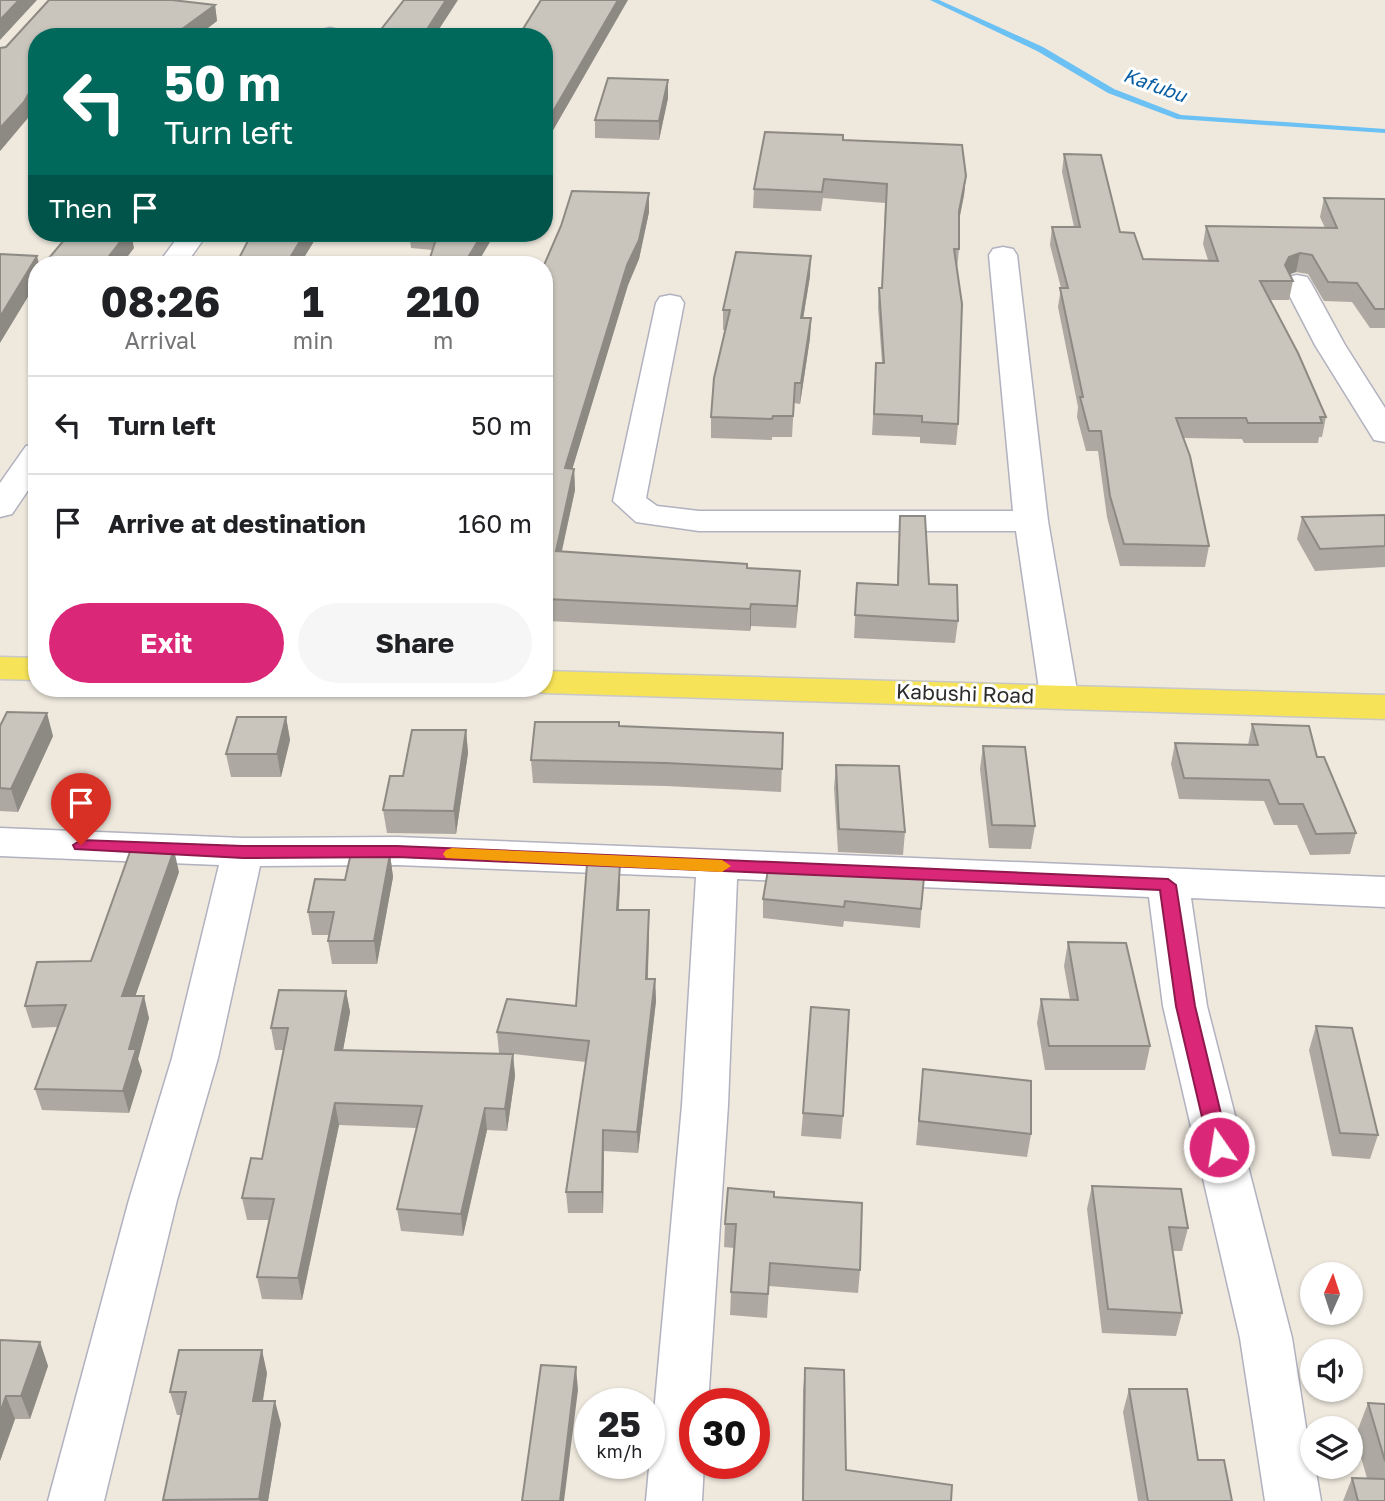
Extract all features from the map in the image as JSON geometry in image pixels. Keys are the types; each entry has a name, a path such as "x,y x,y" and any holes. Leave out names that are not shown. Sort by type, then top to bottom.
{"main road":[{"path":"0,668 28,669"},
{"name":"Kabushi Road","path":"553,682 1385,707"}],"street":[{"path":"1003,255 1031,521 1059,696"},
{"path":"1297,284 1330,345 1385,433"},
{"path":"670,303 629,501 648,515 699,520 1031,521"},
{"path":"0,507 28,466"},
{"path":"0,842 243,852 397,851 1385,892"},
{"path":"76,1501 153,1200 195,1058 243,852"},
{"path":"674,1501 705,1105 717,866"},
{"path":"1168,885 1185,1006 1266,1338 1293,1501"}],"building":[{"path":"0,0 19,0 0,20"},
{"path":"49,0 172,0 215,5 183,28 28,28 28,95 0,128 0,48 6,47"},
{"path":"404,0 446,0 428,28 382,28"},
{"path":"541,0 618,0 553,112 553,28 524,28"},
{"path":"608,78 668,80 659,121 595,120"},
{"path":"765,132 843,135 843,140 962,145 966,176 959,211 959,249 954,249 962,304 958,424 922,422 922,416 874,414 876,363 884,363 879,288 882,288 887,184 824,179 822,192 754,189"},
{"path":"1064,154 1101,155 1120,232 1134,233 1143,259 1218,261 1206,226 1337,228 1324,198 1385,199 1385,309 1375,309 1357,283 1328,282 1312,255 1300,253 1289,257 1285,265 1293,281 1260,281 1298,353 1326,417 1320,417 1322,423 1248,423 1246,418 1176,418 1190,456 1209,546 1124,544 1110,496 1101,431 1089,431 1080,397 1083,397 1060,288 1068,288 1052,227 1080,227"},
{"path":"572,191 649,193 639,240 627,265 565,468 574,469 556,551 747,564 747,568 800,571 797,606 751,604 750,609 553,599 553,256 548,256"},
{"path":"62,242 120,242 109,256 51,256"},
{"path":"247,242 300,242 291,256 240,256"},
{"path":"435,242 477,242 469,256 431,256"},
{"path":"736,252 811,256 801,318 811,318 801,383 795,383 793,416 773,416 772,419 711,417 714,378 730,310 723,310"},
{"path":"0,254 37,256 28,256 28,271 0,317"},
{"path":"1385,515 1385,546 1320,549 1302,517"},
{"path":"900,516 925,516 929,584 957,585 958,621 855,615 857,583 898,585"},
{"path":"7,712 47,713 11,789 0,788 0,726"},
{"path":"237,717 286,717 277,754 226,754"},
{"path":"535,722 619,722 619,726 783,733 782,769 531,760"},
{"path":"1252,724 1309,726 1317,757 1324,757 1356,833 1316,834 1303,804 1279,804 1269,780 1184,778 1175,743 1258,745"},
{"path":"412,730 466,730 454,811 383,810 390,776 403,776"},
{"path":"983,746 1025,747 1035,826 992,825"},
{"path":"836,765 899,766 905,832 839,829"},
{"path":"131,849 174,850 122,996 144,996 129,1049 136,1049 123,1091 35,1089 66,1005 25,1006 37,962 91,961"},
{"path":"351,853 390,854 374,941 328,941 334,912 308,912 315,879 345,880"},
{"path":"587,864 620,864 617,910 649,910 646,979 655,979 637,1132 603,1130 602,1192 566,1192 589,1041 497,1032 507,999 576,1006"},
{"path":"769,864 907,870 908,875 924,877 921,909 845,901 844,907 763,899"},
{"path":"1068,942 1126,943 1150,1046 1049,1046 1041,999 1078,1000"},
{"path":"279,990 346,991 335,1050 513,1054 505,1109 485,1108 461,1214 397,1209 422,1106 335,1103 298,1278 257,1277 274,1199 242,1198 251,1158 262,1159 288,1028 271,1028"},
{"path":"811,1007 849,1010 843,1116 803,1113"},
{"path":"1316,1026 1352,1028 1378,1135 1340,1133"},
{"path":"923,1069 1031,1081 1031,1134 919,1121"},
{"path":"1092,1186 1181,1189 1188,1228 1169,1227 1182,1313 1108,1309"},
{"path":"728,1188 774,1192 774,1197 862,1203 860,1270 770,1263 768,1294 731,1292 736,1224 725,1224"},
{"path":"0,1340 40,1342 21,1396 6,1396 0,1412"},
{"path":"179,1350 262,1350 253,1401 275,1401 259,1499 163,1500 186,1392 170,1392"},
{"path":"541,1365 576,1367 560,1501 522,1501"},
{"path":"805,1368 844,1370 846,1470 952,1485 951,1501 803,1501"},
{"path":"1129,1389 1187,1389 1198,1460 1224,1460 1232,1501 1148,1501"},
{"path":"1368,1403 1385,1404 1385,1461"},
{"path":"1352,1479 1385,1479 1385,1501 1358,1501"}],"waterway":[{"name":"Kafubu","path":"933,0 1040,49 1111,91 1180,117 1385,131"}],"slow traffic":[{"path":"452,854 722,866"}],"route":[{"path":"81,845 243,852 397,851 1168,885 1185,1006 1219,1147"}]}
